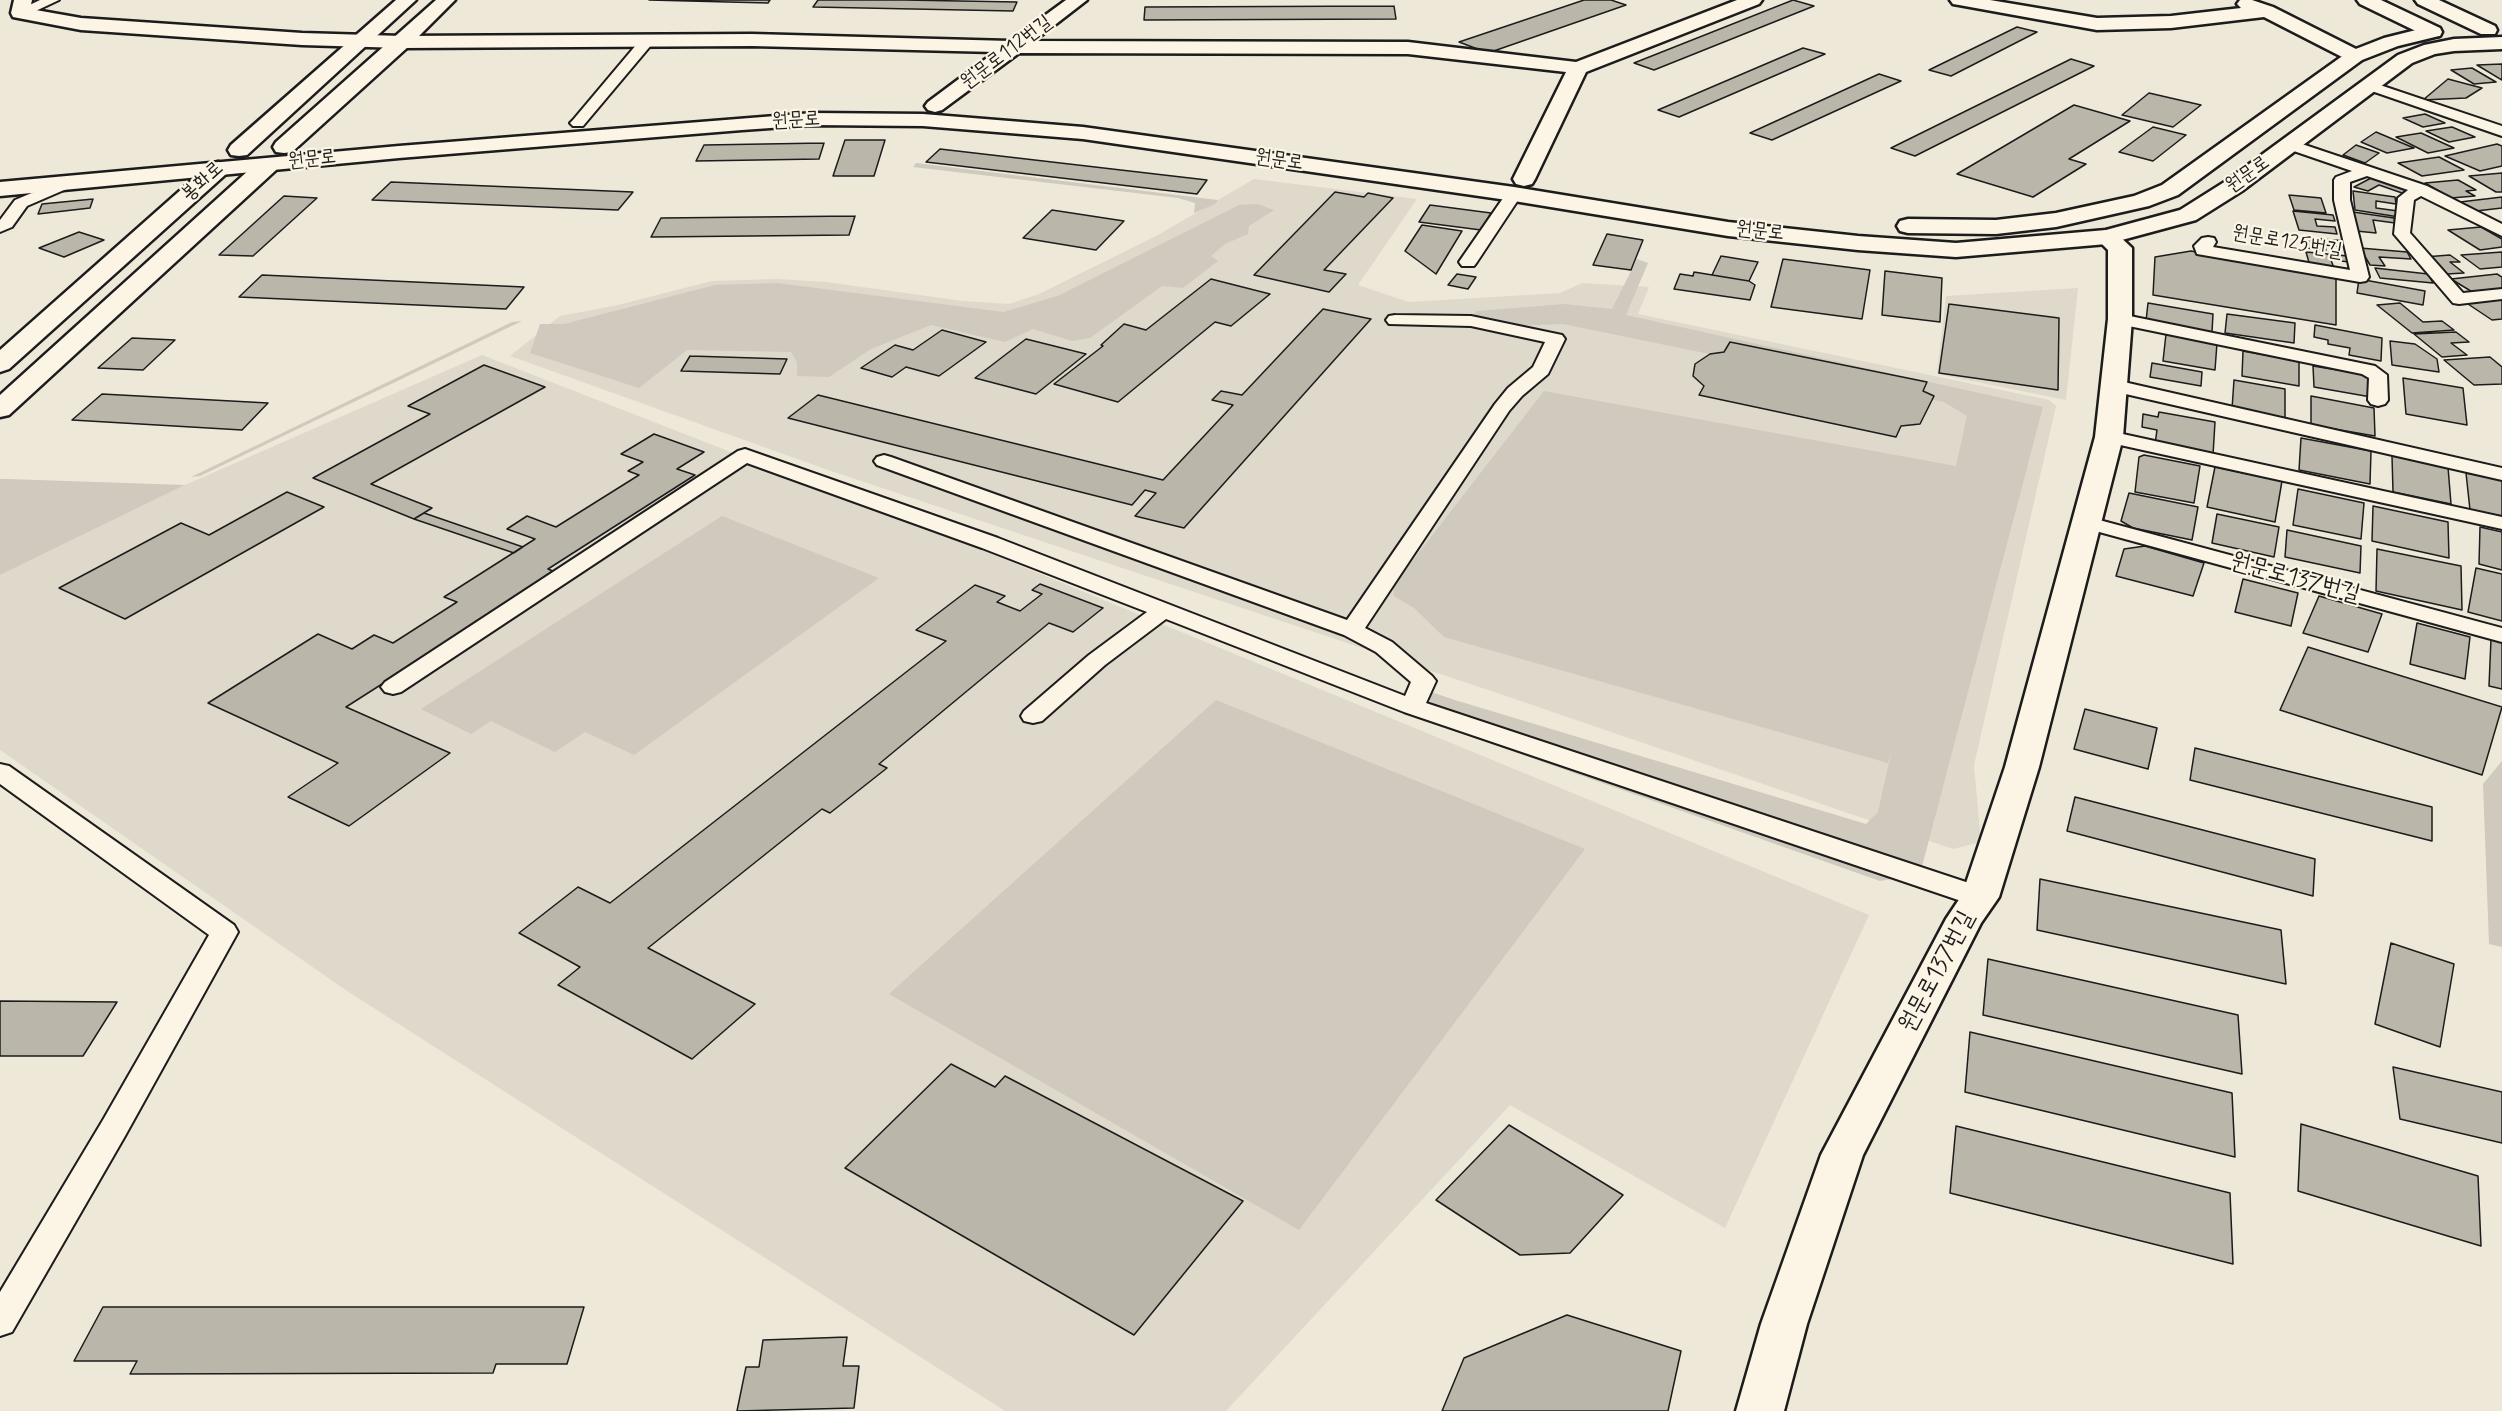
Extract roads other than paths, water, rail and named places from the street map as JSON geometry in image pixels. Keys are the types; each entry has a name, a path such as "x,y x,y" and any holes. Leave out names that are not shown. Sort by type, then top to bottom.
{"street":[{"name":"봉화로","path":"0,364 407,0"},
{"path":"284,147 446,0"},
{"name":"원문로112번길","path":"929,113 1078,0"},
{"path":"0,14 21,7 81,24 359,42 752,40 1015,47 1408,48 1578,68 1753,0"},
{"path":"1959,0 2097,24 2171,22 2267,11"},
{"path":"2236,0 2267,11 2355,56"},
{"path":"2366,0 2433,32"},
{"path":"2424,0 2497,34"},
{"name":"원문로","path":"1740,209 1849,222 1920,226 1996,227 2078,216 2141,201 2170,190 2355,56 2391,42 2433,32 2497,34"},
{"name":"원문로","path":"1519,187 1728,229 1945,249 2107,237 2188,215 2234,186 2405,59 2431,49 2497,34"},
{"path":"1519,187 1578,68"},
{"name":"원문로","path":"0,172 239,150 812,104 929,113 1519,187 1716,206"},
{"name":"원문로","path":"0,189 801,120 929,113"},
{"name":"봉화로","path":"0,409 268,165 284,147"},
{"path":"2078,216 2107,237"},
{"name":"원문로137번길","path":"1760,1411 1784,1324 1842,1155 1965,919 1980,897 2022,767 2109,437 2120,319 2120,248 2107,237"}],"lane":[{"path":"21,7 52,0"},
{"path":"578,123 647,41"},
{"path":"2368,85 2502,131"},
{"path":"2290,145 2421,189 2502,231"},
{"name":"원문로125번길","path":"2208,242 2202,246 2203,250 2360,277 2342,200 2342,180 2367,171"},
{"path":"0,227 6,223 21,202 65,183"},
{"path":"1468,262 1519,187"},
{"path":"2421,189 2406,198 2402,234 2459,299 2502,294"},
{"path":"2476,216 2502,213"},
{"path":"2120,319 2368,370 2378,375 2378,400"},
{"path":"1352,630 1502,408 1515,392 1540,370 1556,339 1471,321 1395,320"},
{"path":"2115,386 2502,474"},
{"path":"2109,437 2502,523"},
{"path":"393,687 745,455 990,543 1412,707 1980,897"},
{"path":"884,461 1352,630 1384,647 1425,681 1412,707"},
{"name":"원문로137번길","path":"2088,523 2502,634"},
{"path":"1033,716 1097,660 1164,610"},
{"path":"0,772 224,932 114,1128 0,1322"}]}
